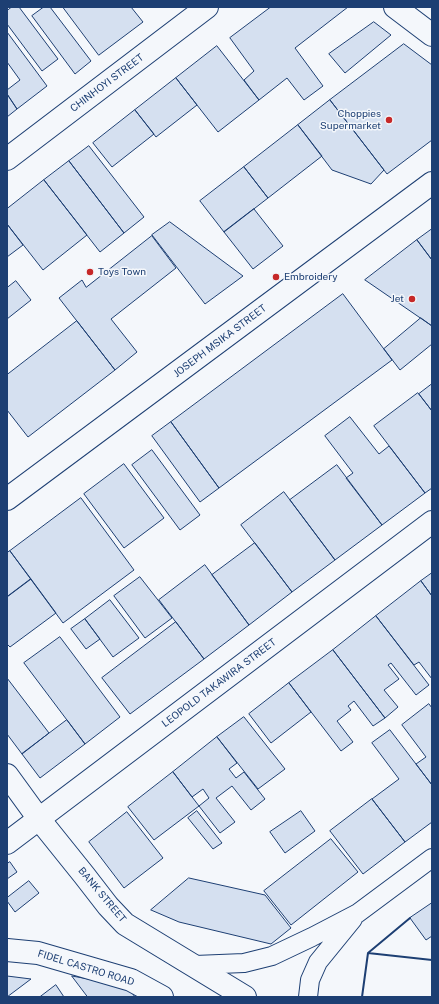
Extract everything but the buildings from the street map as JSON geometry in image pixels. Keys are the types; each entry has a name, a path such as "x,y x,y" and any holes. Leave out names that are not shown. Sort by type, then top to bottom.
{"street":[{"name":"CHINHOYI STREET","path":"7,159 207,7"},
{"path":"395,7 432,35"},
{"name":"JOSEPH MSIKA STREET","path":"7,499 432,183"},
{"name":"LEOPOLD TAKAWIRA STREET","path":"7,843 432,522"},
{"name":"BANK STREET","path":"7,775 39,819 108,906 125,924 195,965 245,997"},
{"path":"195,965 244,963 272,956 358,913 432,858"},
{"path":"308,997 310,980 318,962 358,913"},
{"name":"FIDEL CASTRO ROAD","path":"7,950 38,953 131,980 162,997"}],"wall":[{"path":"362,997 368,953 410,918"},
{"path":"368,953 432,960"}],"place":[{"name":"Choppies Supermarket","path":"389,120"},
{"name":"Toys Town","path":"90,272"},
{"name":"Embroidery","path":"276,277"},
{"name":"Jet","path":"412,299"}]}
